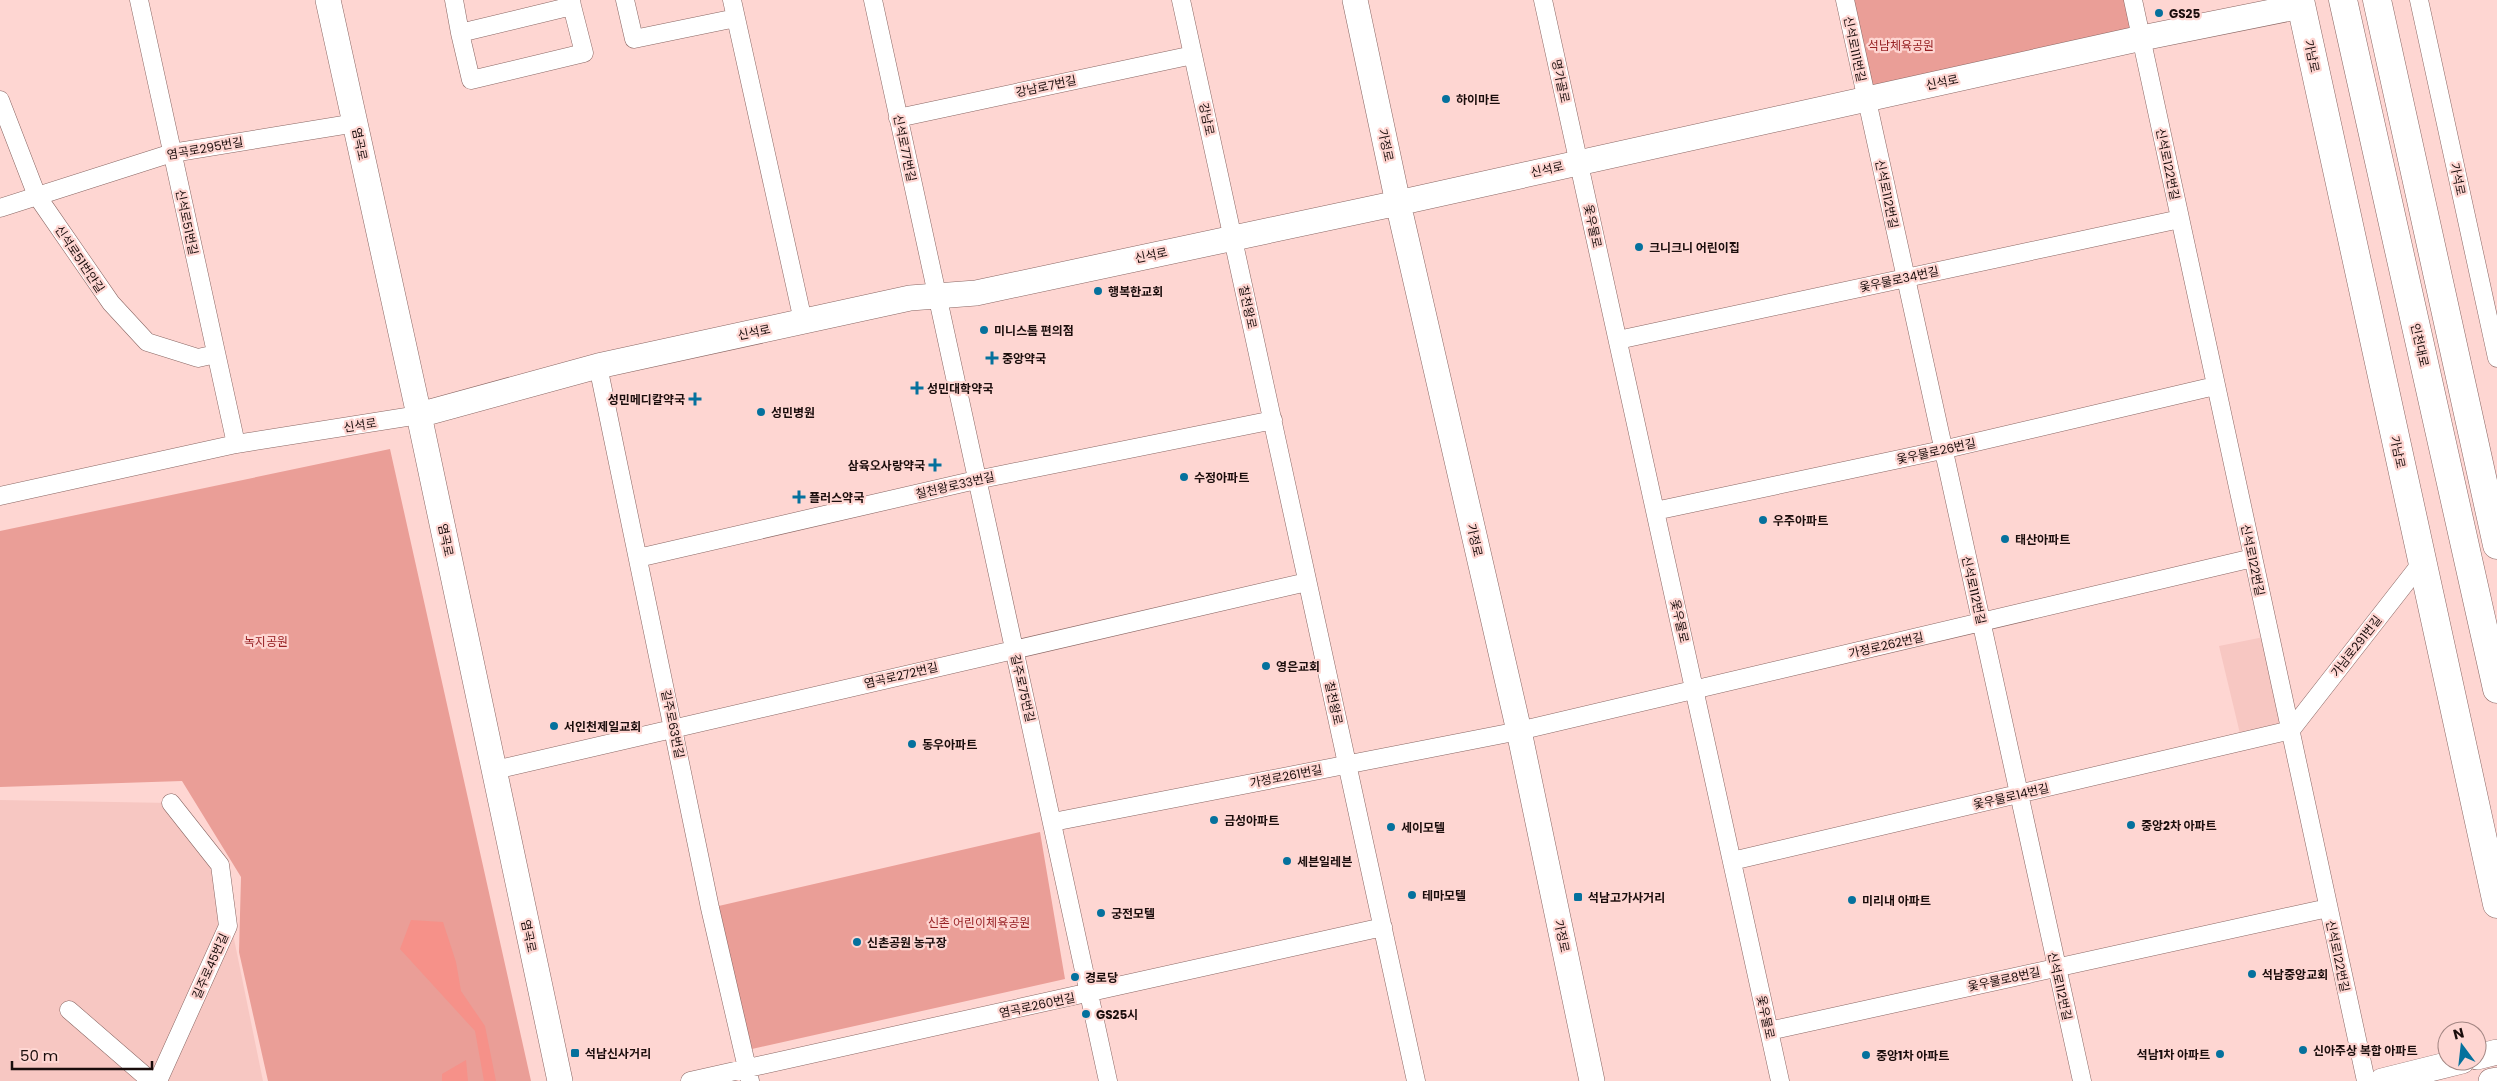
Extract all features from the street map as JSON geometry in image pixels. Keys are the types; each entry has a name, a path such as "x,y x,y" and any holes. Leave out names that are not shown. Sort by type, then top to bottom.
{"main road":[{"name":"인천대로","path":"2343,0 2497,689"},
{"path":"2377,0 2497,545"},
{"name":"가남로","path":"2301,3 2497,904"}],"street":[{"name":"신석로51번길","path":"139,0 236,444"},
{"name":"염곡로","path":"328,0 419,415 560,1081"},
{"path":"454,0 460,33 471,80 584,53 571,3 460,33"},
{"path":"625,0 634,39 736,18"},
{"path":"732,0 803,321"},
{"name":"신석로77번길","path":"873,0 937,295"},
{"name":"강남로","path":"1181,0 1233,237"},
{"name":"가정로","path":"1355,0 1398,203 1519,731 1592,1081"},
{"name":"명가골로","path":"1544,0 1579,162"},
{"name":"신석로111번길","path":"1845,0 1866,99"},
{"name":"신석로122번길","path":"2133,0 2366,1081"},
{"name":"가석로","path":"2419,0 2497,358"},
{"name":"신석로","path":"0,496 236,444 419,415 598,366 803,321 910,298 976,294 1233,237 1398,203 2301,3"},
{"name":"강남로7번길","path":"898,118 1193,55"},
{"name":"신석로112번길","path":"1866,99 2082,1081"},
{"name":"신석로51번안길","path":"0,100 37,196 111,303 147,342 198,358 216,354"},
{"name":"염곡로295번길","path":"0,208 172,153 356,123"},
{"name":"옻우물로","path":"1579,162 1780,1081"},
{"name":"옻우물로34번길","path":"1618,340 2180,219"},
{"name":"칠천왕로","path":"1233,237 1416,1081"},
{"name":"길주로75번길","path":"937,295 1108,1081"},
{"name":"길주로63번길","path":"598,366 710,908 749,1074"},
{"name":"옻우물로26번길","path":"1655,511 1706,502 1942,450 2215,386"},
{"name":"칠천왕로33번길","path":"638,558 976,480 1273,420"},
{"name":"가정로262번길","path":"1519,731 2253,558"},
{"name":"가남로291번길","path":"2291,730 2422,562"},
{"name":"염곡로272번길","path":"494,770 1014,648 1308,582"},
{"name":"옻우물로14번길","path":"1732,861 2291,730"},
{"name":"가정로261번길","path":"1053,822 1519,731"},
{"name":"길주로45번길","path":"158,1081 228,926 220,864 171,803"},
{"name":"옻우물로8번길","path":"1769,1031 2328,908"},
{"name":"염곡로260번길","path":"690,1081 749,1074 1383,927"},
{"path":"69,1010 151,1081"},
{"path":"2382,1081 2437,1067"},
{"path":"2491,1081 2497,1080"}],"shaded area":[{"path":"2269,636 2291,730 2242,742 2219,646"},
{"path":"0,800 171,803 222,880 263,1081 0,1081"},
{"path":"411,920 443,922 456,962 461,991 485,1026 496,1081 484,1081 475,1031 400,949"},
{"path":"466,1060 468,1081 442,1081 442,1074"}],"green space":[{"name":"석남체육공원","path":"1845,0 2133,0 2142,38 1866,99"},
{"name":"녹지공원","path":"390,449 531,1081 268,1081 239,952 241,877 182,781 0,787 0,531"},
{"name":"신촌 어린이체육공원","path":"1040,832 1065,979 743,1051 710,908"}],"place":[{"name":"GS25","path":"2159,13"},
{"name":"하이마트","path":"1446,99"},
{"name":"크니크니 어린이집","path":"1639,247"},
{"name":"행복한교회","path":"1098,291"},
{"name":"미니스톰 편의점","path":"984,330"},
{"name":"중앙약국","path":"992,358"},
{"name":"성민대학약국","path":"917,388"},
{"name":"성민메디칼약국","path":"695,399"},
{"name":"성민병원","path":"761,412"},
{"name":"삼육오사랑약국","path":"935,465"},
{"name":"수정아파트","path":"1184,477"},
{"name":"플러스약국","path":"799,497"},
{"name":"우주아파트","path":"1763,520"},
{"name":"태산아파트","path":"2005,539"},
{"name":"영은교회","path":"1266,666"},
{"name":"서인천제일교회","path":"554,726"},
{"name":"동우아파트","path":"912,744"},
{"name":"금성아파트","path":"1214,820"},
{"name":"중앙2차 아파트","path":"2131,825"},
{"name":"세이모텔","path":"1391,827"},
{"name":"세븐일레븐","path":"1287,861"},
{"name":"테마모텔","path":"1412,895"},
{"name":"석남고가사거리","path":"1578,897"},
{"name":"미리내 아파트","path":"1852,900"},
{"name":"궁전모텔","path":"1101,913"},
{"name":"신촌공원 농구장","path":"857,942"},
{"name":"석남중앙교회","path":"2252,974"},
{"name":"경로당","path":"1075,977"},
{"name":"GS25시","path":"1086,1014"},
{"name":"신아주상 복합 아파트","path":"2303,1050"},
{"name":"석남신사거리","path":"575,1053"},
{"name":"석남1차 아파트","path":"2220,1054"},
{"name":"중앙1차 아파트","path":"1866,1055"}]}
